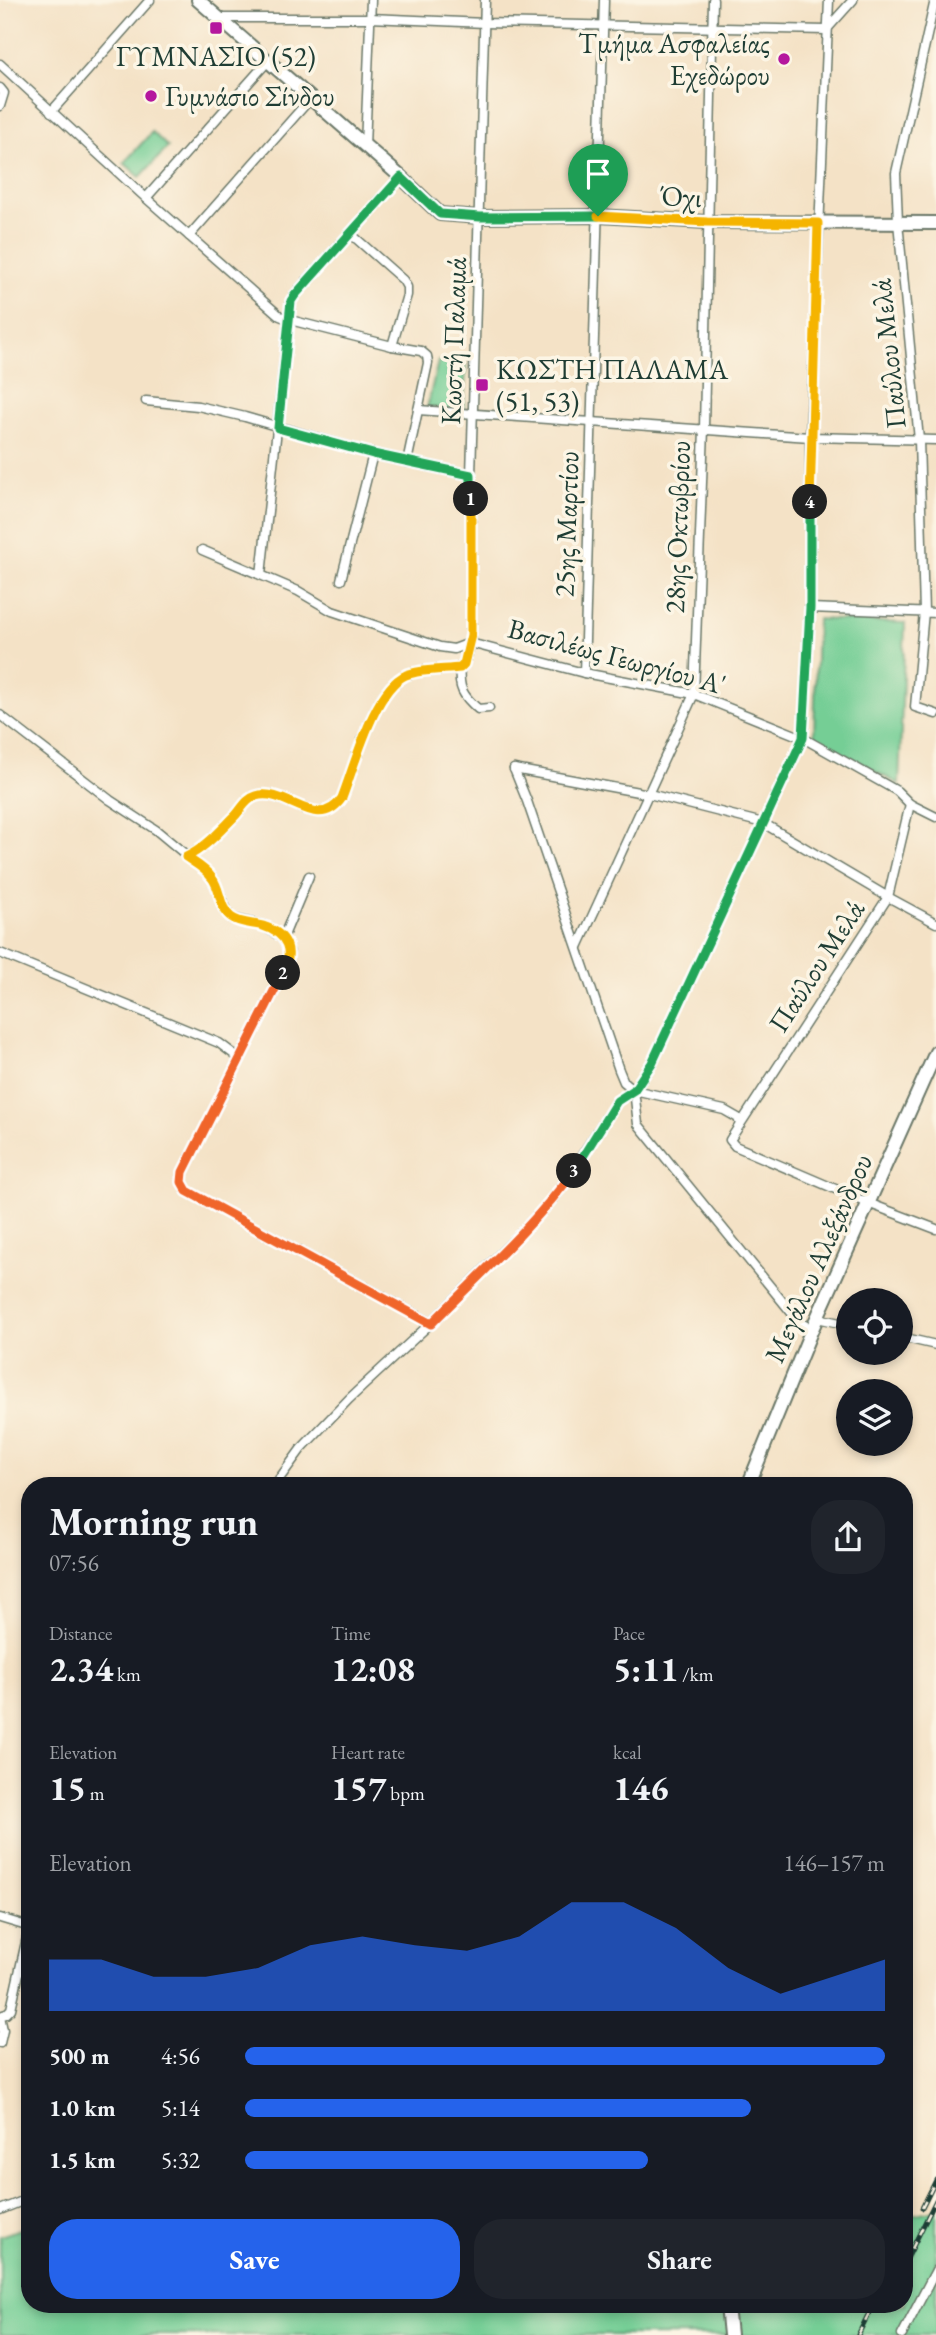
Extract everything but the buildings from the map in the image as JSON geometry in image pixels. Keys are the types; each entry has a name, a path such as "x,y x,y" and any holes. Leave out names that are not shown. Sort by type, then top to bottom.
{"street":[{"path":"51,112 150,0"},
{"name":"Όχι","path":"198,0 440,214 480,217 598,216 707,222 936,223"},
{"path":"365,146 371,0"},
{"name":"Κωστή Παλαμά","path":"470,643 472,414 485,0"},
{"name":"25ης Μαρτίου","path":"584,673 604,0"},
{"name":"28ης Οκτωβρίου","path":"578,947 694,694 704,429 713,0"},
{"path":"279,1477 310,1439 349,1399 431,1324 528,1226 557,1194 617,1101 634,1090 652,1063 803,738 810,608 810,437 829,0"},
{"path":"219,18 370,18 826,30 853,0"},
{"name":"Παύλου Μελά","path":"935,0 896,173 898,222 919,440 923,612 915,707 936,714"},
{"path":"146,198 268,61"},
{"path":"0,64 271,308 290,320 421,351 427,356 428,363 407,462"},
{"path":"0,88 4,93 0,106"},
{"path":"189,236 311,98"},
{"path":"261,575 290,309 295,295 401,177"},
{"path":"351,234 403,280 407,287 392,346"},
{"path":"146,401 198,406 373,454 471,475"},
{"path":"418,410 810,437 936,440"},
{"path":"341,580 373,454"},
{"name":"Βασιλέως Γεωργίου Α'","path":"202,550 298,591 332,611 440,647 454,649 470,643 584,673 694,694 803,738 897,791 910,804 936,817"},
{"path":"810,608 936,613"},
{"path":"470,643 464,664 460,668 459,684 464,696 478,709 489,708"},
{"path":"186,857 198,851 255,796 272,796 314,812 329,811 337,806 375,710 393,683 414,672 460,668"},
{"path":"0,715 110,800 156,830 213,878 226,911 232,918 264,926 283,938 289,951 288,960 183,1172 183,1186 222,1211 431,1324"},
{"path":"740,1124 738,1118 724,1110 634,1090 624,1082 514,769 649,794 763,823 936,923"},
{"name":"Παύλου Μελά","path":"868,1203 735,1146 730,1140 887,897 910,804"},
{"path":"283,938 309,876"},
{"path":"0,953 219,1043 239,1058"},
{"name":"Μεγάλου Αλεξάνδρου","path":"752,1477 815,1323 936,1052"},
{"path":"634,1090 638,1124 791,1312 801,1323 836,1324"},
{"path":"868,1203 936,1228"},
{"path":"913,1340 936,1346"},
{"path":"0,1918 21,1924"},
{"path":"0,2043 3,2030 0,2015 11,2009 21,1963"},
{"path":"0,2210 21,2202"},
{"path":"902,2335 936,2270"},
{"path":"728,2313 730,2335"}],"green space":[{"path":"152,132 168,147 140,177 124,163"},
{"path":"438,361 466,364 464,409 427,408"},
{"path":"817,619 905,623 899,784 814,739"},
{"path":"936,2210 936,2335 0,2335 0,2236 21,2229 21,2313 913,2313 913,2214"}],"railway":[{"path":"922,2208 936,2180"},
{"path":"913,2247 936,2200"},
{"path":"858,2335 869,2313"}],"place":[{"name":"ΓΥΜΝΑΣΙΟ (52)","path":"216,28"},
{"name":"Τμήμα Ασφαλείας Εχεδώρου","path":"784,59"},
{"name":"Γυμνάσιο Σίνδου","path":"151,96"},
{"name":"ΚΩΣΤΗ ΠΑΛΑΜΑ (51, 53)","path":"482,385"}],"route":[{"path":"401,177 440,214 480,217 598,216 707,222 818,223 810,437 810,608 803,738 652,1063 634,1090 617,1101 557,1194 431,1324 187,1191 183,1186 183,1172 285,970 289,951 283,938 276,932 232,918 226,911 213,878 186,857 198,851 255,796 272,796 314,812 329,811 337,806 375,710 385,692 393,683 414,672 460,668 464,664 470,643 471,475 373,454 278,428 291,301 401,177"}]}
